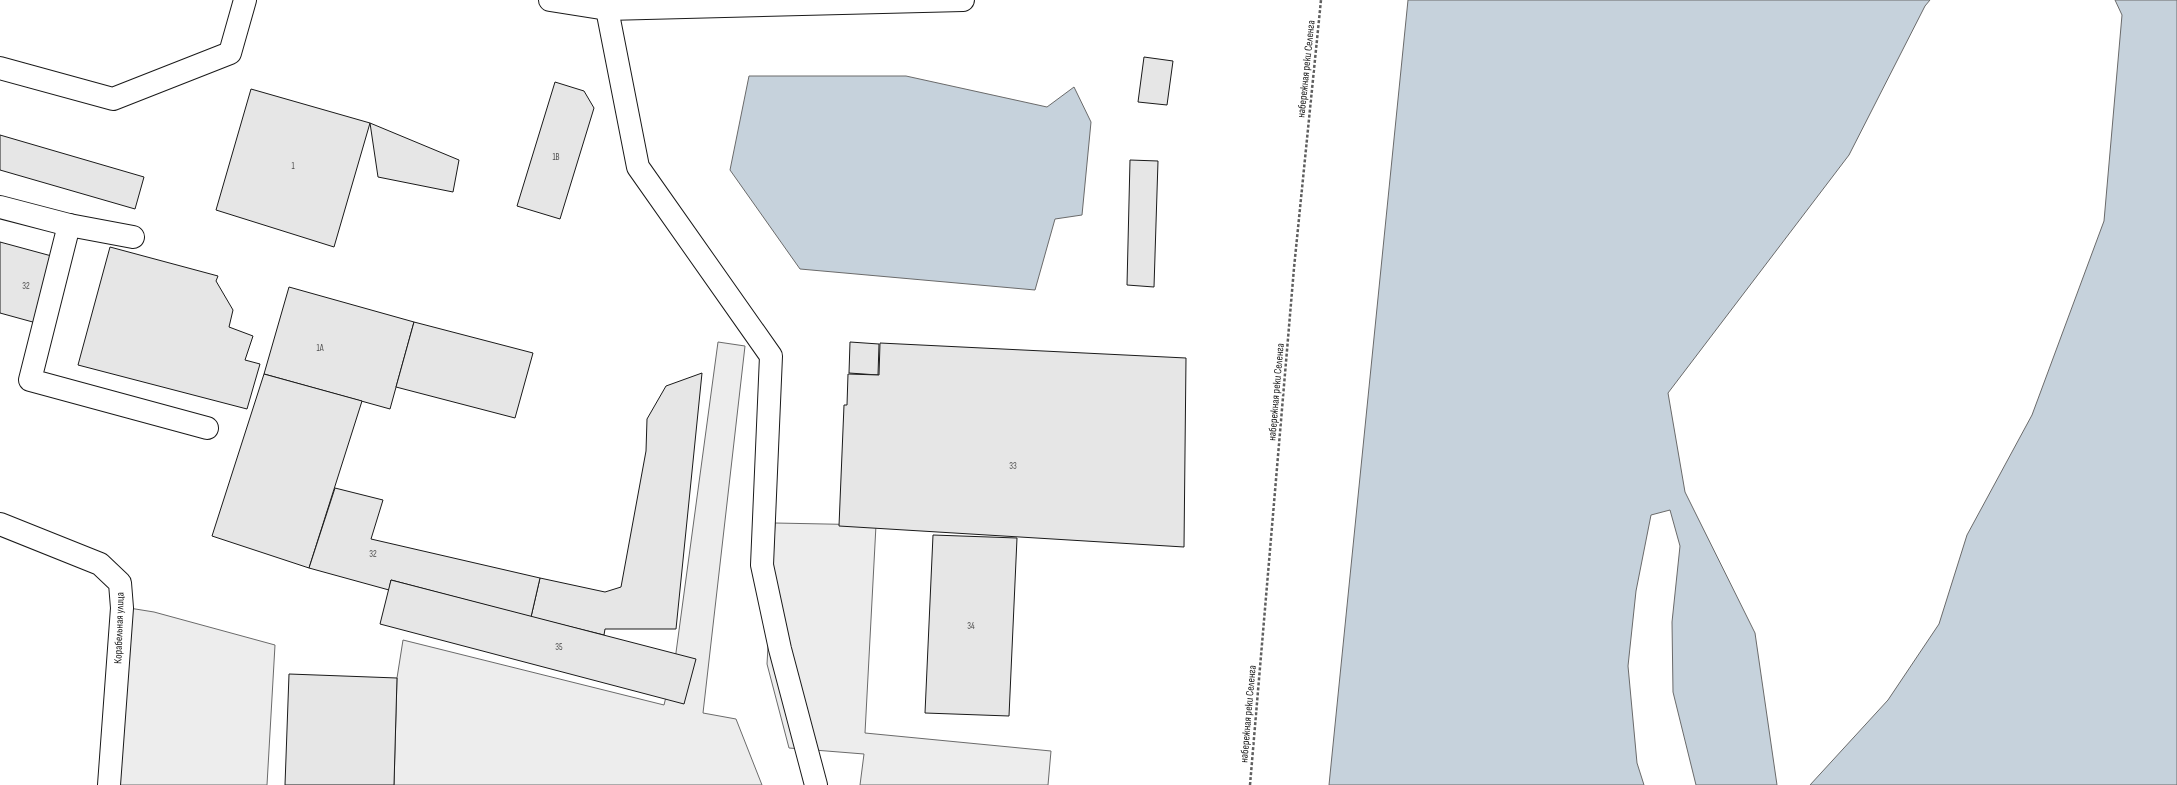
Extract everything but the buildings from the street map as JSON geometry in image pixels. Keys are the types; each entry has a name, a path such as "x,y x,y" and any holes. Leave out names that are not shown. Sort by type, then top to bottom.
{"street":[{"path":"0,68 113,99 230,53 244,0"},
{"path":"550,0 607,9 963,0"},
{"path":"607,9 638,167 771,356 762,565 782,657 816,785"},
{"path":"0,207 69,225 133,237"},
{"path":"69,225 30,380 207,428"},
{"name":"Корабельная улица","path":"0,524 100,564 120,583 122,608 109,785"}],"path":[{"name":"набережная реки Селенга","path":"1250,785 1294,268 1321,0"}],"shaded area":[{"path":"1408,0 1930,0 1925,6 1849,155 1668,393 1685,492 1755,633 1777,785 1696,785 1673,692 1672,622 1680,546 1670,510 1651,515 1636,591 1628,666 1637,763 1644,785 1329,785"},
{"path":"2115,0 2177,0 2177,785 1810,785 1888,700 1939,624 1967,535 2032,415 2104,221 2122,15"},
{"path":"749,76 906,76 1047,107 1074,87 1091,122 1082,215 1055,219 1035,290 800,269 730,170"},
{"path":"718,342 745,346 703,713 736,719 762,785 394,785 397,678 403,640 664,705 675,660"},
{"path":"775,523 876,525 865,733 1051,751 1048,785 860,785 864,754 789,748 767,664"},
{"path":"123,607 154,612 275,645 267,785 110,785"}]}
